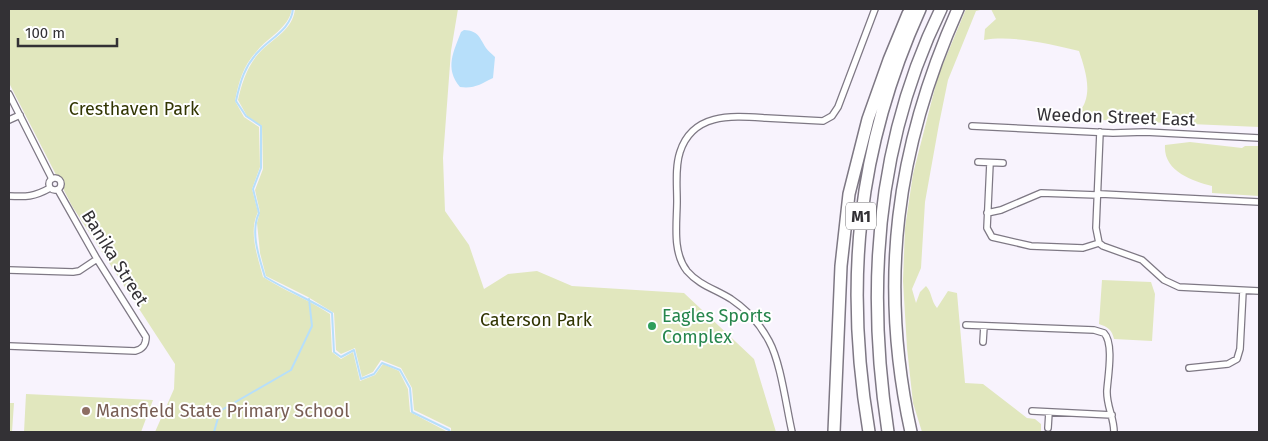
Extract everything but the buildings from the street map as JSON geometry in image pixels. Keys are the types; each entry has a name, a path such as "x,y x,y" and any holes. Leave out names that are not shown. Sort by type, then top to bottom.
{"highway":[{"path":"834,432 841,266 849,194 860,144 879,86 908,14 914,9"},
{"name":"M1","path":"869,432 861,374 856,308 858,246 862,203 872,149 885,99 900,54 920,9"},
{"name":"M1","path":"888,432 878,332 877,281 881,222 892,155 902,115 925,44 941,9"},
{"path":"911,432 898,350 895,269 900,206 907,162 917,119 939,52 958,9"}],"street":[{"path":"792,432 776,358 759,325 746,311 730,299 697,281 686,269 678,252 677,169 680,152 686,138 707,121 724,117 744,116 823,121 832,116 838,107 875,9"},
{"path":"9,94 52,179"},
{"path":"9,120 20,115"},
{"name":"Weedon Street East","path":"972,126 1100,132 1138,131 1259,138"},
{"path":"1100,132 1096,228 1099,243 1142,260 1164,280 1179,287 1259,292"},
{"path":"978,162 1003,163"},
{"path":"990,163 988,233 998,240 1008,240 1026,246 1080,249 1099,243"},
{"path":"50,188 49,183 52,179"},
{"path":"50,188 58,190 61,186 57,179 52,179"},
{"path":"9,196 27,197 38,195 50,188"},
{"name":"Banika Street","path":"9,346 135,351 141,349 146,342 146,336 97,259 58,190"},
{"path":"988,213 998,211 1041,193 1110,194 1259,202"},
{"path":"9,270 73,272 97,259"},
{"path":"1189,368 1228,364 1237,359 1240,349 1243,290"},
{"path":"966,325 1094,330 1104,333 1109,343 1107,399 1112,415 1114,432"},
{"path":"983,342 984,326"},
{"path":"1032,411 1112,415"},
{"path":"1048,428 1049,412"}],"green space":[{"name":"Cresthaven Park","path":"9,9 292,9 287,22 248,62 240,80 235,101 244,117 259,127 260,167 252,189 258,212 254,228 255,244 263,277 330,314 332,352 341,359 353,352 360,381 375,375 383,364 399,371 408,389 410,412 448,432 155,432 174,389 175,364 72,206 9,83"},
{"name":"Caterson Park","path":"295,9 458,9 451,51 443,158 445,211 469,245 484,289 508,274 537,271 572,286 684,293 754,359 776,432 451,432 451,428 414,410 412,388 401,368 381,360 373,372 362,377 355,348 341,354 336,350 334,313 308,297 266,276 260,253 257,223 260,212 255,190 263,169 262,126 247,116 238,100 252,62 261,51 287,28"},
{"path":"966,9 984,9 976,11 948,80 925,202 921,268 912,289 916,303 920,292 926,286 937,308 948,291 957,293 965,383 983,384 1027,418 1035,419 1041,424 1041,431 1055,432 922,432 913,403 903,281 905,228 913,174 938,76"},
{"path":"991,9 1259,9 1259,127 1077,119 1087,96 1086,76 1079,51 1019,39 984,40 985,29 996,19"},
{"path":"1190,142 1242,148 1245,146 1259,146 1259,196 1212,193 1212,186 1188,178 1180,173 1169,162 1165,145"},
{"path":"1102,280 1151,282 1155,294 1152,341 1114,339 1109,329 1099,324"},
{"path":"26,394 153,400 141,432 24,432"},
{"path":"9,403 14,403 12,432 9,432"}],"water":[{"path":"464,30 476,33 495,57 493,78 477,86 460,87 452,73 452,60 461,32"}],"waterway":[{"path":"293,9 285,28 259,51 250,62 241,81 236,101 246,116 261,126 261,168 253,189 259,213 255,228 256,245 265,277 332,313 334,352 341,357 354,350 361,379 374,374 382,363 400,370 410,388 412,412 450,432"},
{"path":"214,432 220,411 291,370 312,326 309,299"}],"place":[{"name":"Eagles Sports Complex","path":"652,326"},
{"name":"Mansfield State Primary School","path":"86,411"}]}
